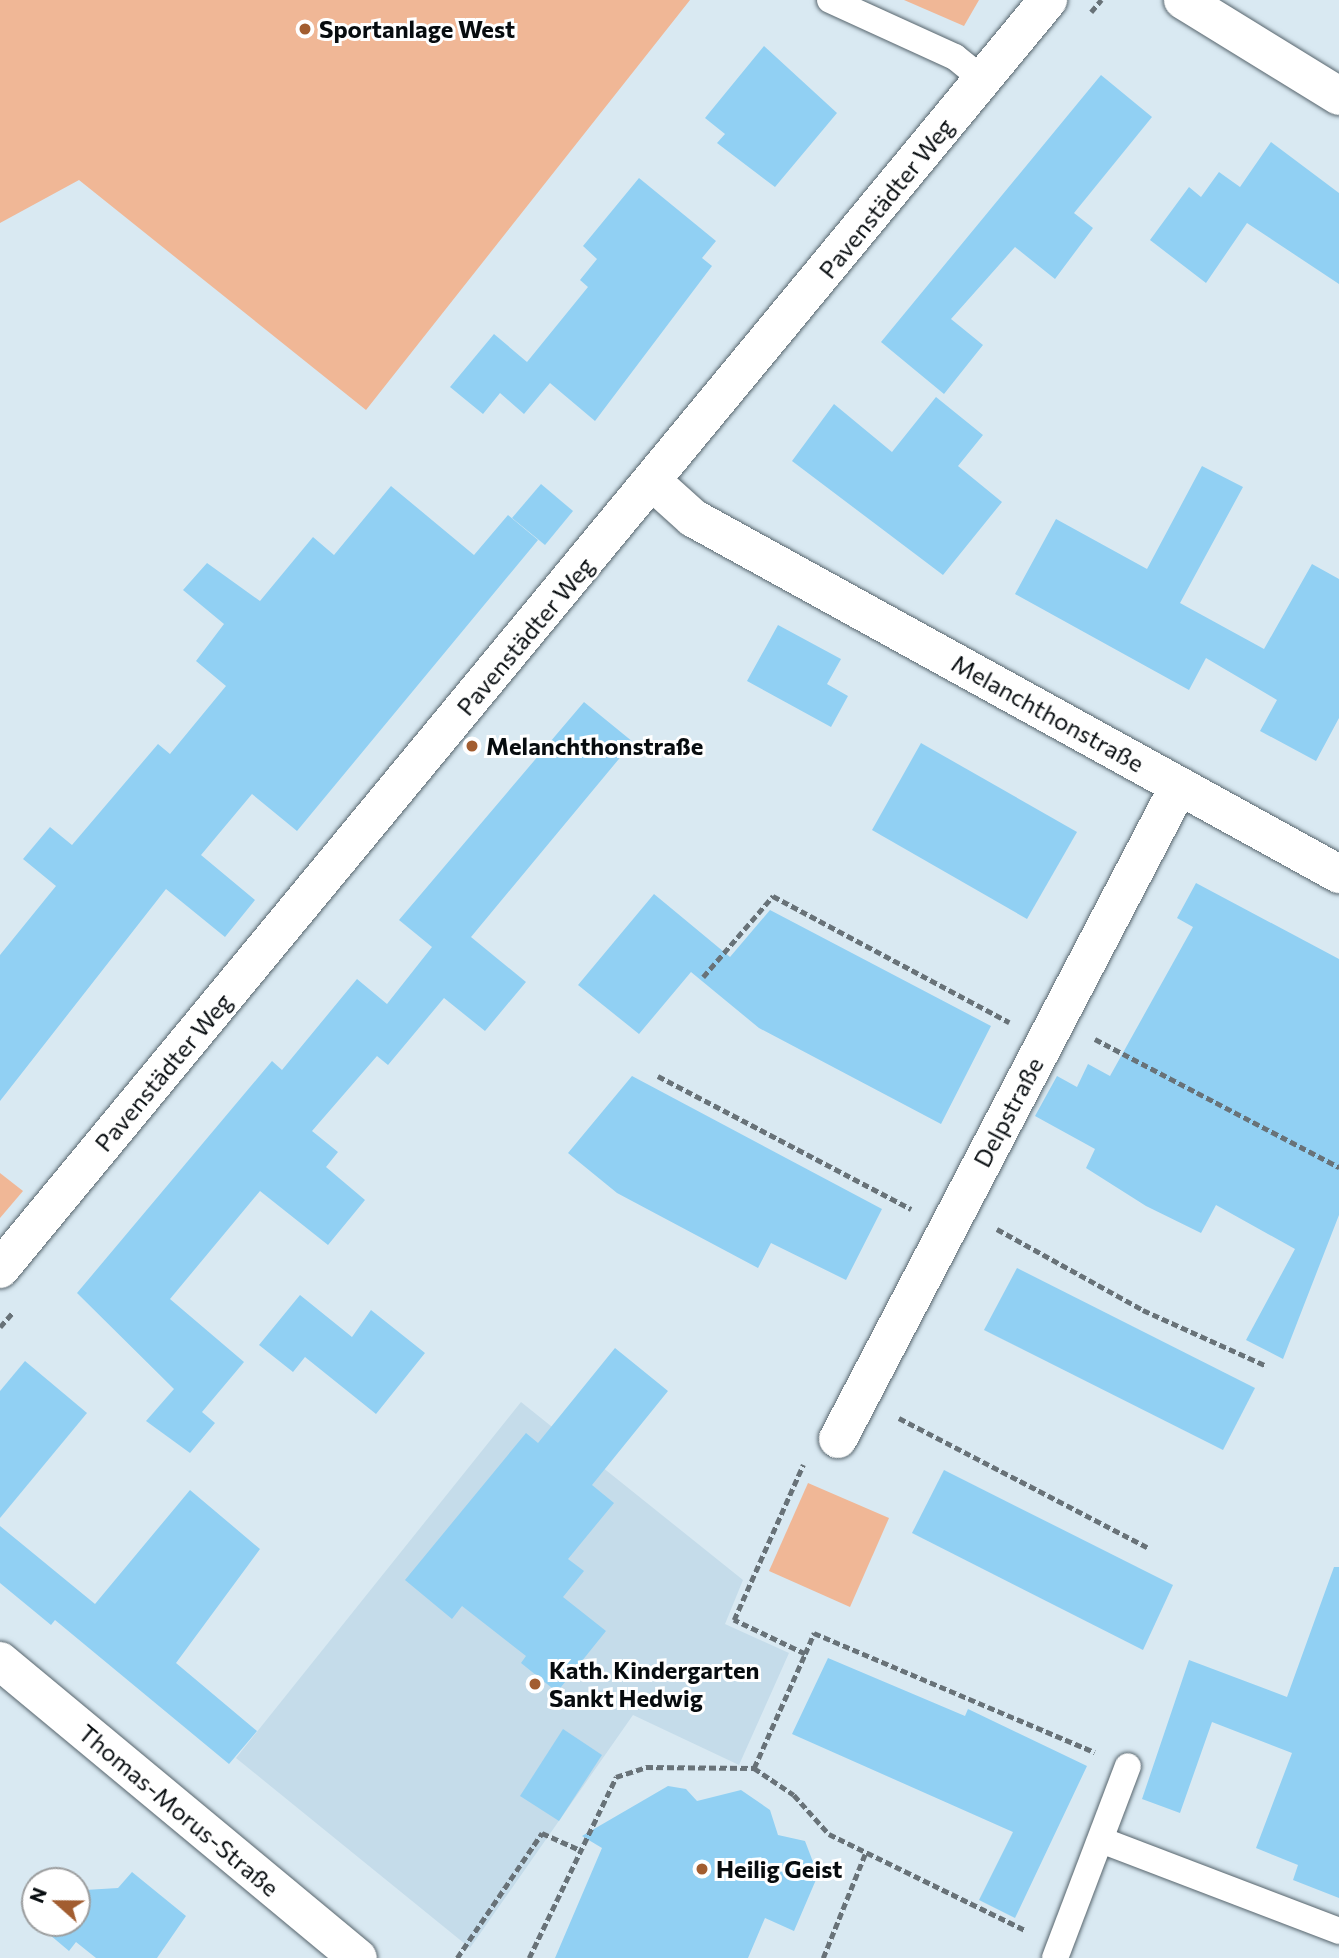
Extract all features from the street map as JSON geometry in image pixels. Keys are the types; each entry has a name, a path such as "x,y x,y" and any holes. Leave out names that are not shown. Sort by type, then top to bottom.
{"street":[{"name":"Pavenstädter Weg","path":"0,1269 653,482 1048,0"},
{"path":"1183,0 1339,96"},
{"name":"Melanchthonstraße","path":"653,482 693,518 1339,874"},
{"name":"Delpstraße","path":"838,1439 1179,786"},
{"name":"Thomas-Morus-Straße","path":"0,1661 358,1958"}],"lane":[{"path":"830,0 955,57 983,80"},
{"path":"1058,1951 1128,1766"},
{"path":"1101,1840 1339,1931"}],"path":[{"path":"704,977 773,896 1339,1167"},
{"path":"658,1076 1143,1310 1167,1315 1267,1366"},
{"path":"860,1397 1147,1547"},
{"path":"805,1654 734,1620 803,1464 838,1439"},
{"path":"754,1768 814,1633 1128,1766"},
{"path":"529,1958 578,1849 616,1777 646,1767 754,1768 794,1795 829,1834 1058,1951"},
{"path":"457,1958 542,1833 578,1849"},
{"path":"823,1958 865,1854"}],"shaded area":[{"path":"0,0 690,0 366,410 79,180 0,223"},
{"path":"904,0 979,0 964,26"},
{"path":"0,1173 23,1191 0,1218"},
{"name":"Kath. Kindergarten Sankt Hedwig","path":"521,1402 743,1580 725,1624 789,1653 739,1765 633,1715 470,1948 236,1758"},
{"path":"808,1483 889,1518 850,1607 769,1571"}],"building":[{"path":"764,46 837,113 775,187 717,143 725,134 705,118"},
{"path":"1101,75 1152,117 1074,213 1093,228 1055,279 1015,247 951,319 983,345 944,394 881,342"},
{"path":"1271,142 1339,193 1339,284 1247,223 1206,283 1150,240 1189,187 1201,197 1219,172 1240,187"},
{"path":"639,178 716,241 702,258 712,266 595,421 550,383 524,414 500,393 483,414 450,387 494,334 527,362 588,287 580,280 597,259 583,246"},
{"path":"936,397 983,435 958,466 1002,502 943,575 792,461 834,404 892,452"},
{"path":"1202,466 1243,487 1180,603 1264,649 1312,564 1339,579 1339,718 1316,761 1260,731 1277,700 1206,658 1189,690 1015,594 1056,519 1147,569"},
{"path":"541,484 573,511 545,545 512,518"},
{"path":"391,486 474,555 508,515 538,540 297,831 252,794 201,855 255,900 225,937 166,889 0,1101 0,955 56,886 23,859 50,827 72,845 158,744 170,754 226,686 196,661 224,624 183,590 207,563 260,601 313,537 334,555"},
{"path":"778,625 841,659 827,684 848,696 831,727 747,681"},
{"path":"584,702 633,742 471,937 526,982 485,1031 444,998 388,1065 377,1056 312,1131 338,1152 326,1167 365,1200 328,1245 260,1191 170,1299 244,1362 202,1412 215,1423 190,1453 146,1421 174,1389 77,1293 272,1061 282,1070 357,979 387,1004 432,947 399,920"},
{"path":"921,743 1077,832 1027,919 872,830"},
{"path":"1196,883 1339,959 1339,1215 1283,1359 1246,1340 1295,1249 1216,1205 1201,1233 1146,1206 1086,1168 1095,1149 1035,1116 1057,1076 1077,1087 1088,1064 1110,1076 1193,927 1177,918"},
{"path":"654,894 730,957 770,910 991,1026 941,1124 759,1028 691,972 639,1034 578,985"},
{"path":"632,1076 882,1209 846,1280 771,1243 758,1268 617,1193 568,1153"},
{"path":"1017,1268 1255,1388 1223,1450 984,1330"},
{"path":"300,1295 352,1337 371,1310 425,1353 376,1414 305,1357 293,1372 259,1345"},
{"path":"615,1348 668,1391 592,1485 614,1503 568,1559 584,1571 563,1597 606,1631 557,1692 521,1663 526,1656 462,1606 452,1619 405,1580 526,1433 538,1443"},
{"path":"25,1361 87,1413 0,1518 0,1391"},
{"path":"944,1470 1173,1585 1143,1650 912,1533"},
{"path":"190,1490 260,1549 176,1663 257,1731 229,1764 55,1620 51,1625 0,1583 0,1526 95,1604"},
{"path":"1334,1567 1339,1567 1339,1898 1293,1880 1298,1865 1256,1848 1292,1753 1212,1722 1180,1813 1142,1799 1189,1660 1287,1697"},
{"path":"828,1658 965,1716 968,1709 1087,1766 1015,1918 979,1900 1013,1832 792,1734"},
{"path":"563,1729 602,1755 559,1821 520,1796"},
{"name":"Heilig Geist","path":"668,1786 686,1789 697,1801 741,1790 770,1810 778,1835 805,1841 818,1875 794,1931 765,1918 748,1958 555,1958 602,1848 582,1836"},
{"path":"132,1872 186,1916 157,1958 96,1958 76,1942 69,1951 52,1937 91,1937 91,1890 118,1888"}],"place":[{"name":"Sportanlage West","path":"305,29"},
{"name":"Melanchthonstraße","path":"472,746"},
{"name":"Kath. Kindergarten Sankt Hedwig","path":"535,1684"},
{"name":"Heilig Geist","path":"702,1869"}]}
